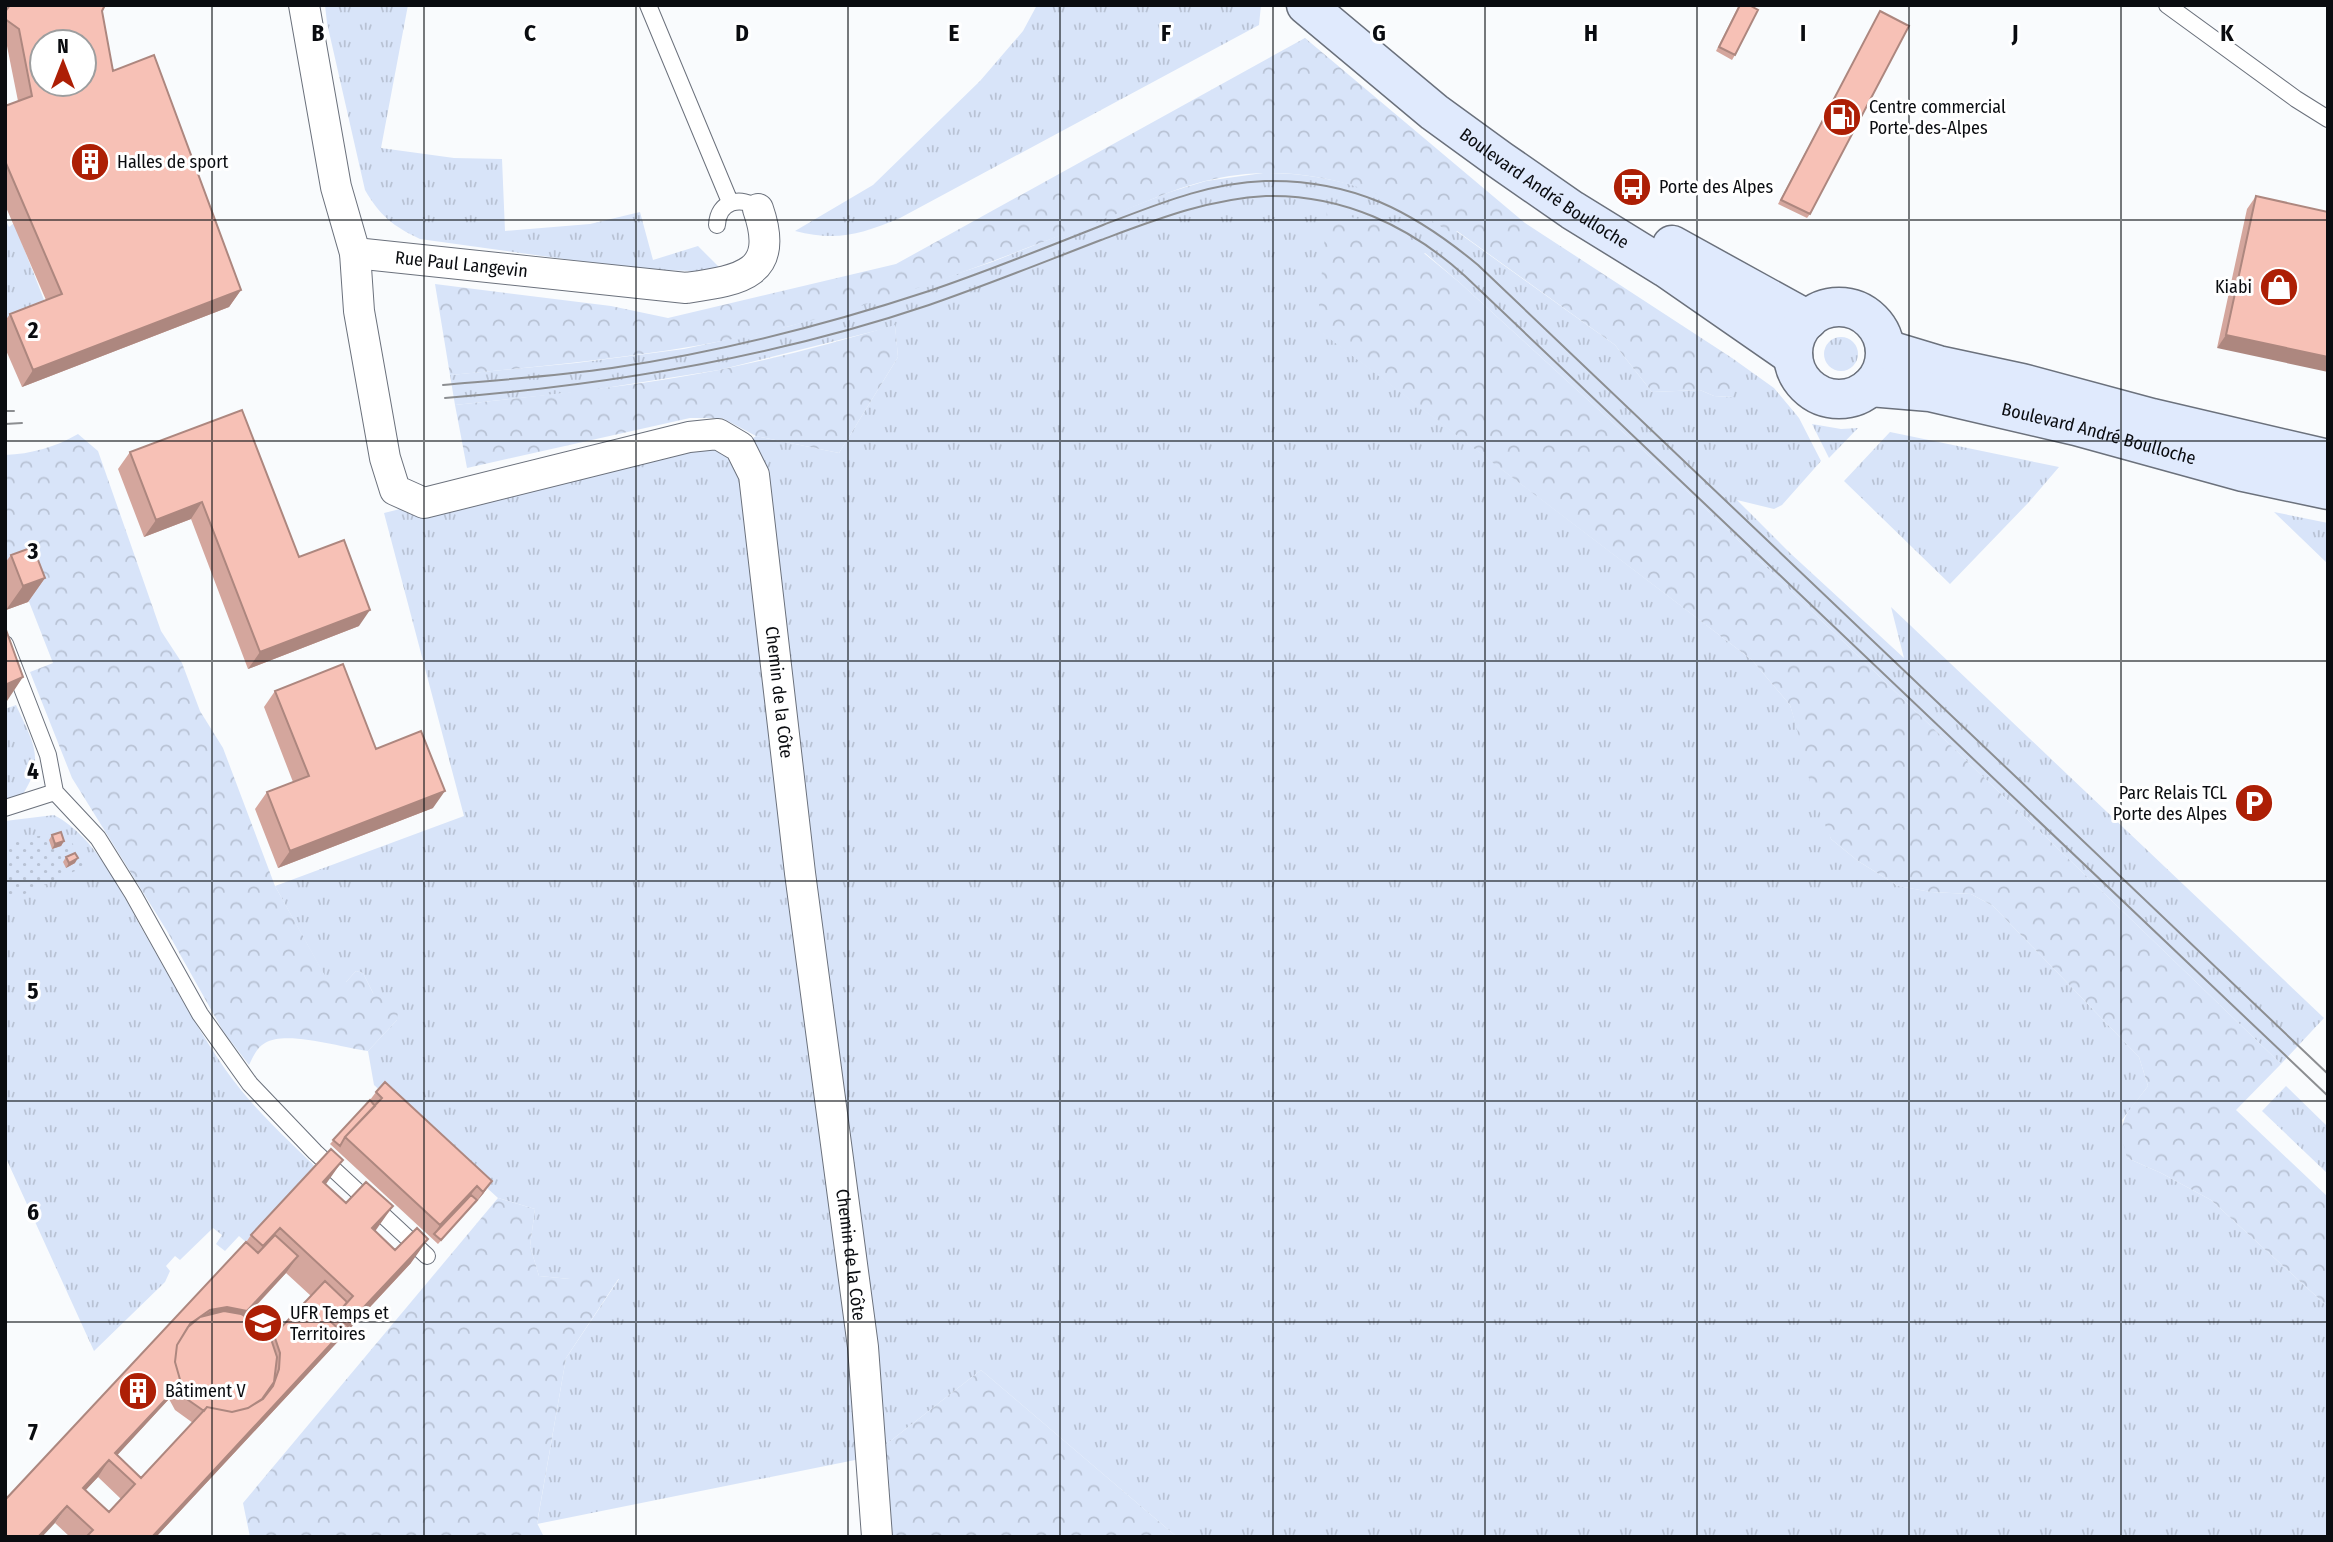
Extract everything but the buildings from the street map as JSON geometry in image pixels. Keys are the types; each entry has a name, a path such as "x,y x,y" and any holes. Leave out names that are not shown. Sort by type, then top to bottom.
{"main road":[{"name":"Boulevard André Boulloche","path":"1306,5 1434,112 1500,160 1572,210 1667,268 1793,356 1798,376 1804,385 1822,396 1832,399 1853,397 1870,387 1930,392 2076,426 2243,472 2328,491"},
{"name":"Boulevard André Boulloche","path":"1339,5 1376,32 1481,120 1616,214 1808,320"},
{"path":"1793,356 1796,336 1816,313 1835,307 1855,310 1879,330 1885,349 1883,366 1870,387"},
{"name":"Boulevard André Boulloche","path":"1885,349 1938,365 2022,383 2152,418 2328,459"}],"street":[{"path":"304,5 336,187 355,253"},
{"name":"Rue Paul Langevin","path":"355,253 687,288 725,282 755,269 765,242 764,226 744,206"},
{"name":"Chemin de la Côte","path":"355,253 362,324 385,458 395,490 424,503 689,437 718,434 740,447 754,475 798,859 863,1347 877,1537"}],"lane":[{"path":"648,5 744,206 719,213 717,225"},
{"path":"2167,5 2296,99 2328,119"},
{"path":"5,645 48,755 55,792 98,838 200,1014 250,1084 315,1152 427,1256"},
{"path":"5,808 55,792"}],"green space":[{"path":"325,5 408,5 381,148 454,158 502,159 505,231 590,224 640,212 653,260 698,246 720,268 718,272 636,269 420,239 402,230 382,214 365,190"},
{"path":"1037,5 1261,5 1259,25 900,218 849,235 824,236 795,231 873,185 980,81 1023,31"},
{"path":"1305,38 1525,223 1732,358 1733,397 1714,396 1700,390 1652,392 1615,345 1457,231 1451,233 1394,201 1364,189 1334,180 1270,173 1238,175 1182,188 942,279 790,326 664,351 450,375 435,284 611,306 668,318 896,264"},
{"path":"1263,173 1339,181 1385,196 1451,232 1456,231 1615,345 1652,392 1700,390 1714,396 1732,397 1732,358 1774,388 1799,418 1821,461 1782,505 1774,509 1737,500 1904,658 1891,607 2324,1018 2281,1064 1681,485 1425,253 1318,329 1752,660 1790,705 1831,839 1858,861 1898,886 1931,892 1971,894 1993,906 2139,1057 2148,1086 2122,1120 2127,1158 2211,1200 2328,1307 2328,1537 1177,1537 981,1370 870,1457 537,1524 566,1358 619,1279 539,1276 530,1246 535,1209 498,1198 374,1085 368,1051 397,1020 373,993 363,973 356,971 346,982 328,982 275,886 464,816 384,513 689,437 740,447 756,436 839,453 898,357 895,326 719,370 586,391 455,405 450,375 684,349 790,326 992,262 1170,192 1206,181"},
{"path":"1327,211 1367,221 1403,236 1459,282 1681,485 2281,1064 2236,1110 2328,1197 2328,1307 2211,1200 2127,1158 2122,1134 2125,1119 2148,1086 2139,1057 1993,906 1971,894 1931,892 1898,886 1858,861 1831,839 1813,796 1790,705 1752,660 1317,329"},
{"path":"5,218 9,227 14,223 46,305 5,321"},
{"path":"895,325 898,357 839,453 756,436 722,418 690,418 467,468 455,405 686,376 785,355"},
{"path":"1841,337 1853,342 1858,354 1853,366 1841,371 1829,366 1824,354 1829,342"},
{"path":"1812,424 1841,429 1858,428 1829,458"},
{"path":"1890,432 2059,467 1950,584 1844,481"},
{"path":"78,434 98,451 161,631 182,663 200,711 223,748 275,886 328,981 346,982 356,971 363,973 373,993 399,1002 397,1020 368,1051 300,1039 275,1039 260,1047 249,1065 223,1031 167,931 72,778 30,672 53,663 17,571 5,575 5,455 43,449"},
{"path":"2274,512 2328,523 2328,564"},
{"path":"16,705 31,739 34,770 23,794 5,799 5,709"},
{"path":"54,815 83,838 108,869 194,1020 236,1084 323,1174 248,1244 239,1236 225,1251 216,1244 222,1235 213,1228 180,1260 175,1256 166,1266 170,1271 165,1282 94,1351 5,1156 5,821"},
{"path":"57,835 71,841 86,866 5,903 5,842"},
{"path":"2286,1086 2328,1127 2328,1174 2262,1111"},
{"path":"498,1198 535,1209 530,1246 539,1276 570,1279 619,1278 566,1358 537,1523 544,1537 250,1537 243,1503"},
{"path":"981,1370 1177,1537 877,1537 870,1457"}],"tram line":[{"path":"443,385 612,368 772,336 929,291 1162,203 1223,186 1265,181 1296,182 1353,192 1405,214 1478,265 2328,1074"},
{"path":"445,398 629,377 810,340 929,305 1141,225 1223,201 1266,196 1294,197 1348,207 1373,216 1421,242 1465,276 2328,1096"},
{"path":"5,411 14,411"},
{"path":"5,424 22,423"}],"place":[{"name":"Centre commercial Porte-des-Alpes","path":"1842,117"},
{"name":"Halles de sport","path":"90,162"},
{"name":"Porte des Alpes","path":"1632,187"},
{"name":"Kiabi","path":"2279,287"},
{"name":"Parc Relais TCL Porte des Alpes","path":"2254,803"},
{"name":"UFR Temps et Territoires","path":"263,1323"},
{"name":"Bâtiment V","path":"138,1391"}]}
